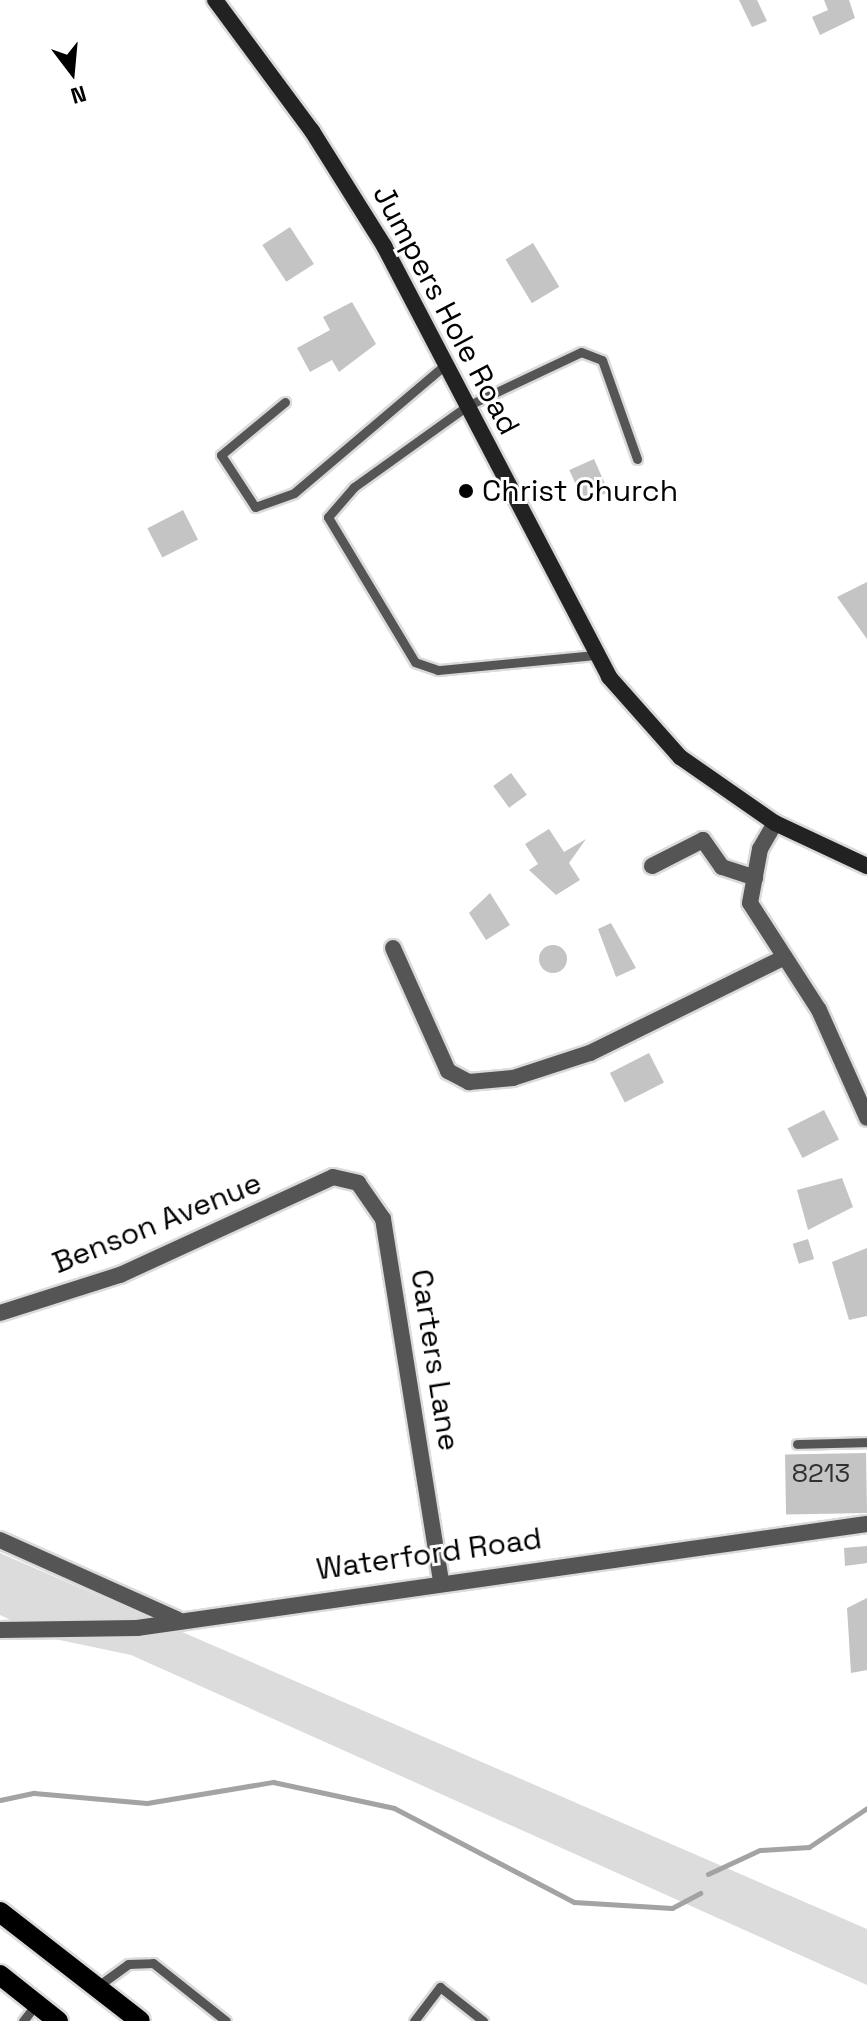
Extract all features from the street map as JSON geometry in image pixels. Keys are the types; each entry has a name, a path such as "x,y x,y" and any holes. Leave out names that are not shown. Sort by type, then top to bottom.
{"main road":[{"name":"Jumpers Hole Road","path":"215,0 323,147 446,364 595,655 662,742 775,823 867,866"},
{"path":"0,1912 140,2021"},
{"path":"0,1975 58,2021"}],"street":[{"path":"775,823 755,878 750,903 819,1010 867,1118"},
{"path":"652,866 703,840 722,867 755,878"},
{"path":"393,948 448,1071 469,1082 513,1078 590,1053 785,957"},
{"name":"Benson Avenue","path":"0,1313 120,1275 333,1177"},
{"name":"Carters Lane","path":"333,1177 358,1183 383,1219 441,1580"},
{"name":"Waterford Road","path":"0,1630 53,1624 111,1630 441,1580 867,1524"},
{"path":"0,1540 178,1620"}],"lane":[{"path":"595,655 438,670 415,662 328,517 354,487 467,406 560,356 591,351 602,360 637,459"},
{"path":"285,402 221,455 255,507 294,493 446,364"},
{"path":"797,1444 867,1442"},
{"path":"97,1987 128,1964 153,1963 226,2021"},
{"path":"414,2021 440,1987 483,2021"},
{"path":"23,2021 37,2003"}],"shaded area":[{"path":"0,1553 867,1929 867,1985 131,1655 50,1638 0,1615"}],"building":[{"path":"739,0 757,0 767,21 752,27"},
{"path":"824,0 849,0 855,18 820,35 812,17 828,10"},
{"path":"290,227 314,264 286,282 262,245"},
{"path":"533,243 559,287 532,303 506,259"},
{"path":"352,302 376,344 339,372 332,360 310,372 297,348 330,330 323,317"},
{"path":"594,459 609,492 584,503 569,470"},
{"path":"183,510 198,539 162,558 147,528"},
{"path":"867,582 867,639 837,597"},
{"path":"511,773 527,795 509,808 493,786"},
{"path":"549,829 564,852 586,839 569,863 580,880 556,895 529,870 538,864 525,844"},
{"path":"490,893 510,925 486,940 469,913"},
{"path":"611,923 636,968 616,977 598,929"},
{"path":"553,945 563,949 567,959 563,969 553,973 543,969 539,959 543,949"},
{"path":"649,1053 664,1082 625,1102 610,1073"},
{"path":"824,1110 839,1139 802,1158 787,1129"},
{"path":"842,1178 853,1207 808,1230 797,1190"},
{"path":"808,1239 814,1259 799,1264 793,1244"},
{"path":"867,1248 867,1316 849,1320 832,1262"},
{"path":"866,1453 867,1513 786,1514 785,1454"},
{"path":"867,1546 867,1563 845,1566 844,1548"},
{"path":"867,1598 867,1670 851,1673 847,1608"}],"waterway":[{"path":"0,1800 34,1793 147,1803 273,1782 394,1808 574,1902 672,1908 700,1893"},
{"path":"708,1874 760,1850 809,1847 867,1808"}],"place":[{"name":"Christ Church","path":"466,491"}]}
